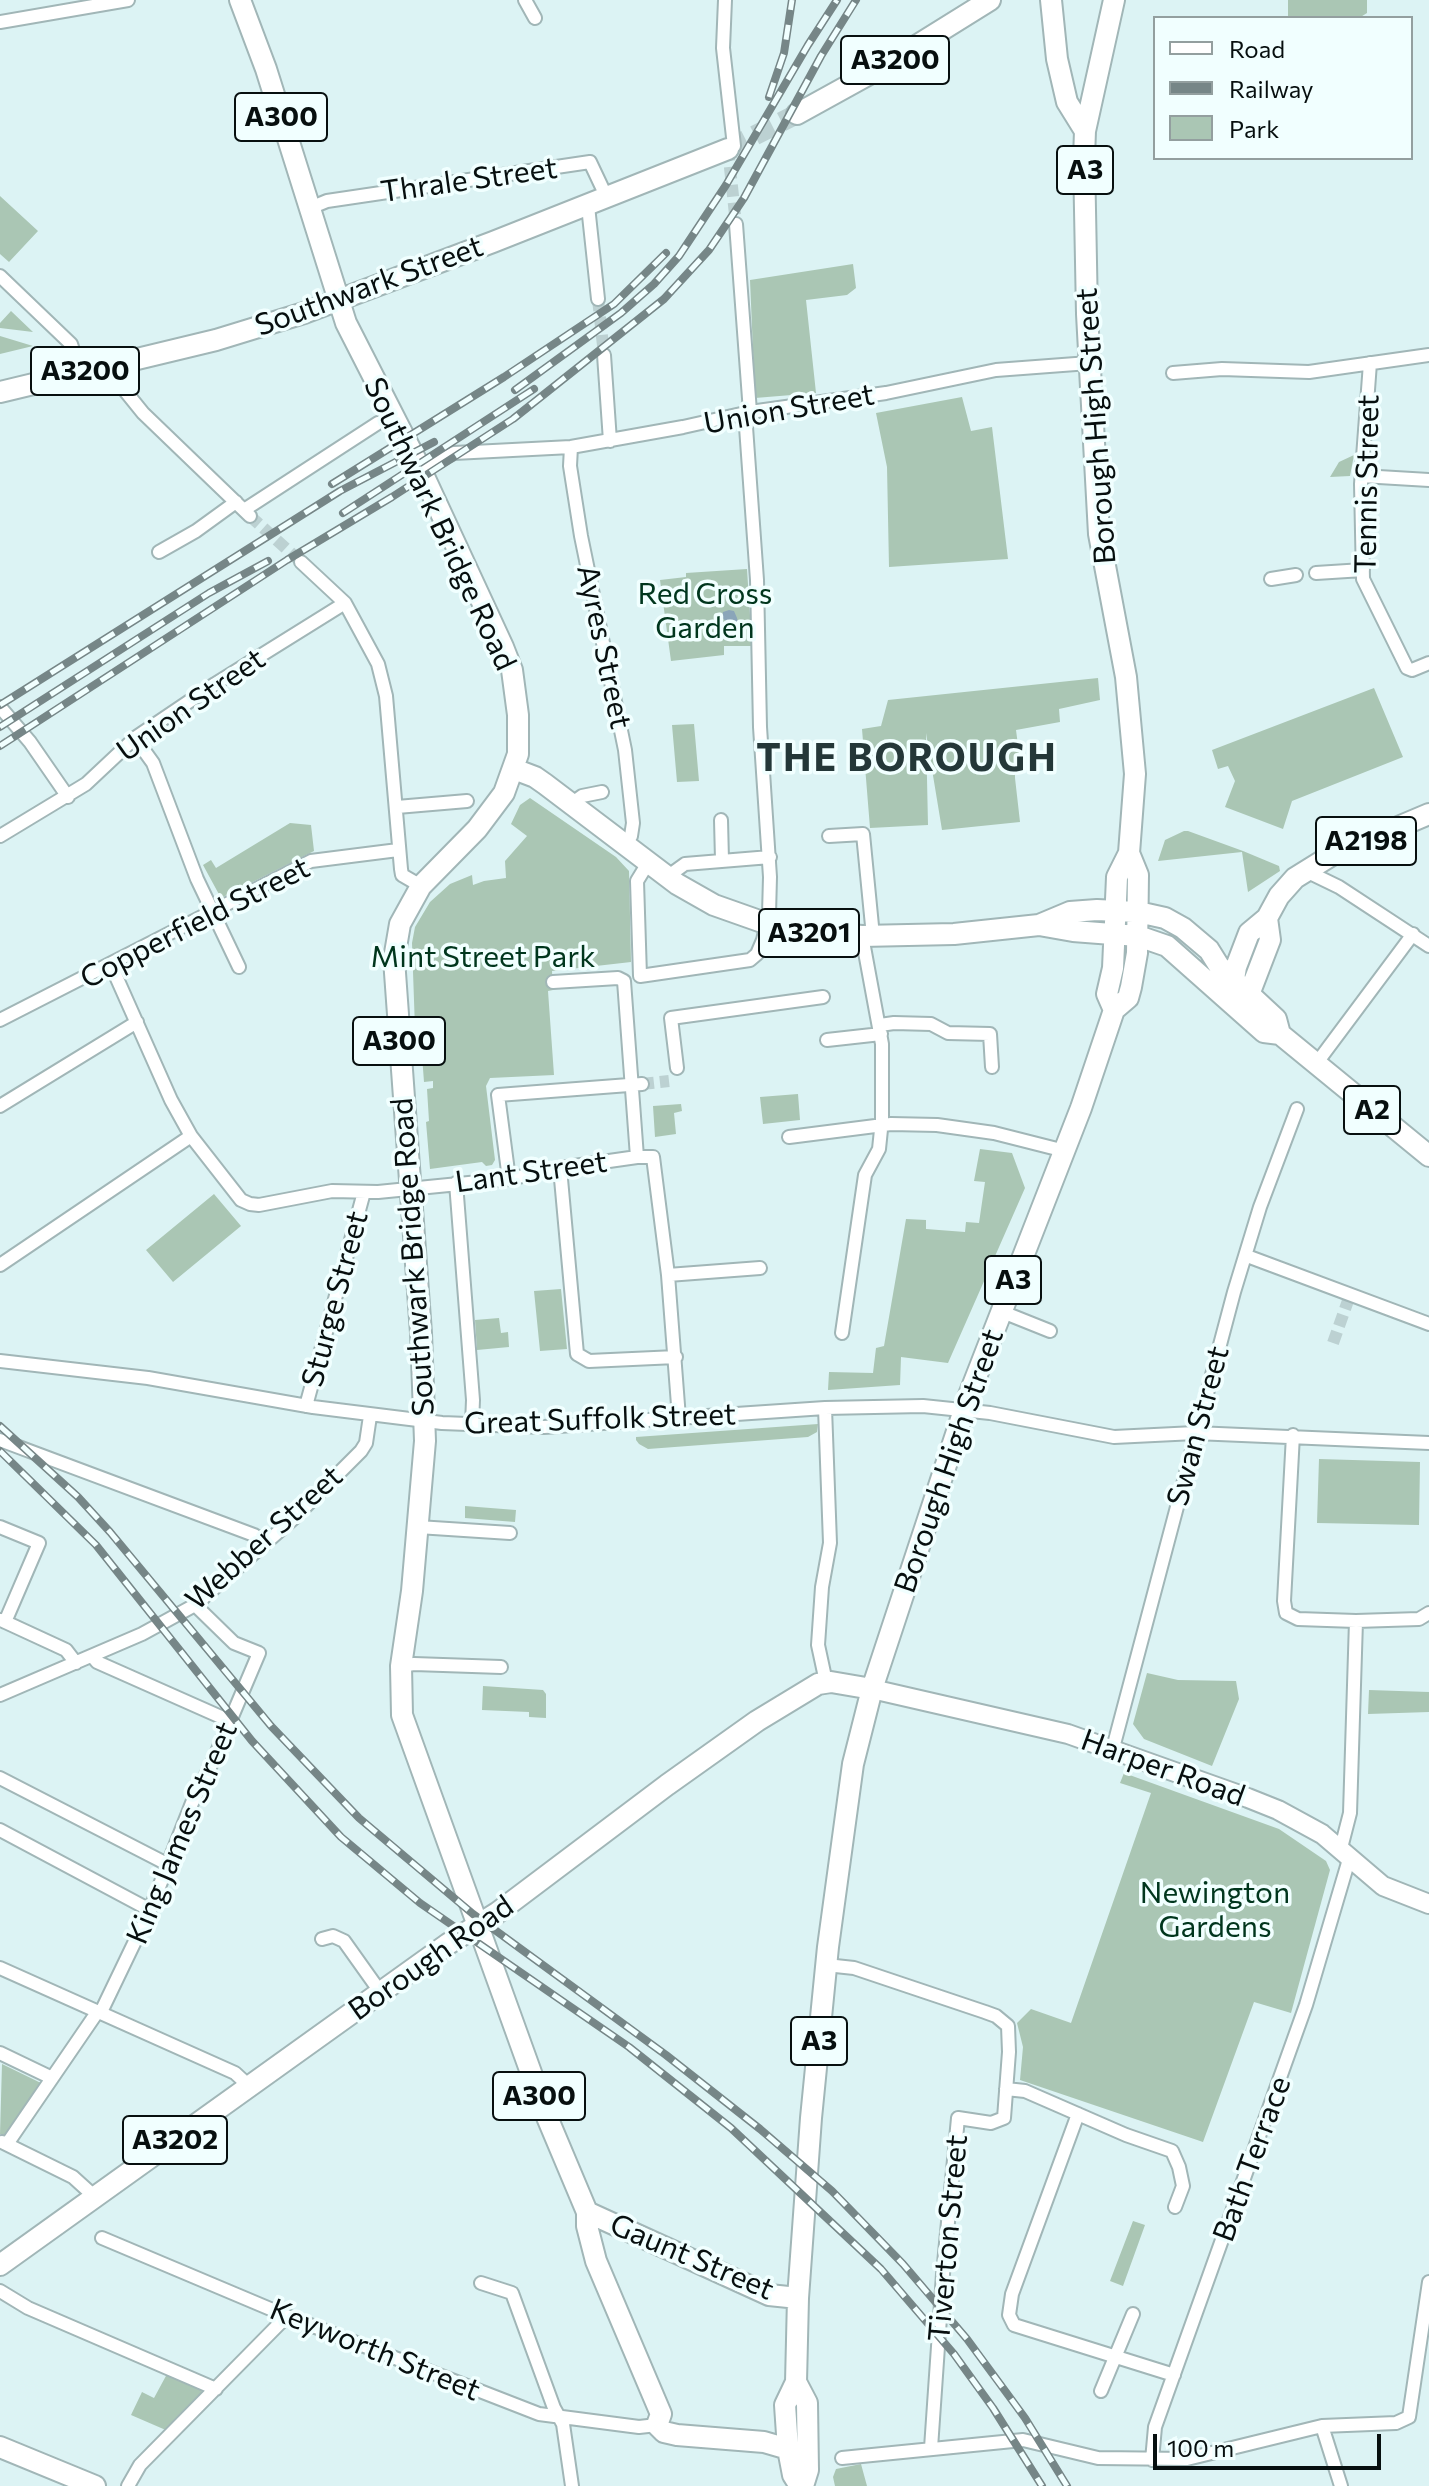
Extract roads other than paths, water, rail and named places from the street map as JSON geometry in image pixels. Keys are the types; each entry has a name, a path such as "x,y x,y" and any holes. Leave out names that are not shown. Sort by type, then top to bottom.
{"main road":[{"name":"Southwark Bridge Road","path":"240,0 266,69 355,343 421,470 512,670 519,735 514,769 492,811 421,886 400,924 394,959 425,1421 418,1527 401,1666 400,1699 404,1723 477,1926 547,2117 587,2212 595,2258 661,2414 657,2425"},
{"name":"A3200","path":"797,114 884,66 990,0"},
{"path":"1051,0 1057,59 1067,102 1085,131"},
{"name":"Borough High Street","path":"1114,0 1085,131 1089,363 1099,534 1124,667 1134,744 1129,853 1117,877 1113,968 1107,994 1114,1010"},
{"name":"Southwark Street","path":"0,392 216,340 339,300 731,148"},
{"name":"A3201","path":"514,769 535,777 667,877 714,905 767,926 792,931 868,936 954,934 1039,925 1138,936"},
{"name":"A2198","path":"1233,980 1249,933 1267,918 1279,896 1305,871 1332,855 1429,814"},
{"name":"Borough High Street","path":"872,1689 1000,1311 1065,1151 1114,1010 1128,998 1134,977 1138,936 1138,875 1129,853"},
{"name":"A3201","path":"1039,925 1070,912 1138,912"},
{"name":"A2","path":"1138,912 1175,923 1209,950 1213,959 1233,980 1241,1003"},
{"path":"1241,1003 1270,940 1267,918"},
{"name":"A2","path":"1138,936 1167,946 1241,1003 1264,1032 1280,1034 1429,1156"},
{"path":"1209,950 1223,955 1241,952"},
{"path":"826,1682 872,1689"},
{"name":"Borough Road","path":"0,2265 477,1926 757,1721 810,1688 826,1682"},
{"name":"Harper Road","path":"872,1689 1045,1727 1113,1748 1278,1810 1306,1824 1345,1852 1383,1886 1429,1904"},
{"name":"A3","path":"801,2486 793,2475 785,2405 796,2382 798,2298 826,1965 849,1787 860,1729 872,1689"},
{"name":"Gaunt Street","path":"587,2212 769,2295 798,2298"},
{"name":"A3","path":"796,2382 807,2403 808,2470 801,2486"},
{"path":"657,2425 664,2432 677,2435 764,2442 788,2449"},
{"path":"0,2447 95,2486"}],"street":[{"path":"0,22 128,0"},
{"path":"525,0 535,18"},
{"path":"725,0 723,48 731,148"},
{"name":"Thrale Street","path":"310,208 327,201 590,162 598,202"},
{"path":"598,202 598,299"},
{"path":"648,863 637,881 640,976 750,960 757,954 767,926 770,857 760,727 757,580 736,224"},
{"path":"0,276 71,344 80,372"},
{"path":"604,355 610,441"},
{"path":"1173,373 1222,369 1309,372 1429,355"},
{"name":"Union Street","path":"421,470 454,453 571,447 747,412 886,393 996,370 1089,363"},
{"name":"Tennis Street","path":"1370,363 1362,476 1364,585 1407,668 1412,670 1429,663"},
{"path":"116,364 122,387 143,413 243,509"},
{"path":"159,552 243,509 378,423"},
{"name":"Ayres Street","path":"571,447 570,466 581,536 625,750 633,823 631,836 624,845"},
{"path":"1362,476 1429,480"},
{"path":"301,562 345,603 378,664 386,696 402,875 421,886"},
{"path":"1316,573 1363,570"},
{"path":"1271,579 1296,575"},
{"name":"Union Street","path":"0,836 68,797 135,738 345,603"},
{"path":"0,707 30,742 68,797"},
{"path":"135,738 153,763 186,842 197,879 239,967"},
{"path":"571,804 582,796 602,792"},
{"path":"397,807 467,801"},
{"path":"721,820 722,860"},
{"path":"829,836 863,834 868,936 880,1030 882,1125 879,1149 865,1175 842,1333"},
{"name":"Copperfield Street","path":"0,1020 311,861 398,850"},
{"path":"667,877 685,864 770,857"},
{"path":"1305,871 1339,887 1429,946"},
{"path":"1316,1064 1413,934"},
{"path":"0,1265 191,1136 171,1100 111,965"},
{"path":"553,982 618,978 624,981 636,1085 637,1157"},
{"path":"677,1068 671,1018 823,997"},
{"path":"0,1106 137,1022"},
{"path":"827,1040 880,1030 894,1023 931,1024 948,1033 990,1034 992,1067"},
{"path":"509,1179 498,1095 636,1085"},
{"name":"Swan Street","path":"1113,1748 1234,1292 1260,1207 1297,1109"},
{"path":"789,1137 882,1125 937,1125 1065,1151"},
{"name":"Lant Street","path":"191,1136 241,1200 259,1205 332,1191 364,1192 509,1179 560,1168 653,1157 668,1275"},
{"path":"560,1168 577,1354 589,1361 676,1357"},
{"path":"456,1183 473,1400 472,1424"},
{"name":"Sturge Street","path":"306,1406 364,1192"},
{"path":"1247,1256 1429,1324"},
{"path":"679,1418 668,1275 760,1268"},
{"path":"1000,1311 1050,1331"},
{"name":"Great Suffolk Street","path":"0,1361 148,1378 370,1416 472,1424 544,1427 825,1408 923,1406 964,1410 1114,1437 1195,1433 1429,1443"},
{"path":"825,1408 830,1543 822,1587 818,1645 826,1682"},
{"name":"Webber Street","path":"0,1695 142,1634 195,1605 266,1543 361,1451 366,1443 370,1416"},
{"path":"1293,1435 1284,1609 1290,1617 1356,1621 1419,1619 1429,1613"},
{"path":"0,1440 254,1535 266,1543"},
{"path":"0,1527 39,1543 2,1621 66,1650 76,1663"},
{"path":"418,1527 510,1533"},
{"name":"King James Street","path":"4,2142 100,2011 150,1910 192,1803 259,1653 234,1643 195,1605"},
{"name":"Bath Terrace","path":"1152,2460 1155,2427 1306,2005 1345,1852 1350,1813 1356,1621"},
{"path":"92,1656 97,1662 230,1721"},
{"path":"401,1666 501,1667"},
{"path":"0,1778 169,1865"},
{"path":"0,1830 150,1910"},
{"path":"322,1939 333,1936 344,1941 381,1993"},
{"name":"Tiverton Street","path":"826,1965 854,1968 996,2016 1008,2026 1004,2118 991,2123 958,2118 931,2448"},
{"path":"0,1968 235,2073 249,2086"},
{"path":"0,2053 52,2078"},
{"path":"1006,2089 1025,2091 1126,2135 1172,2151 1183,2186 1175,2207"},
{"path":"1078,2114 1012,2294 1009,2315 1014,2325 1174,2375"},
{"path":"4,2142 79,2181 95,2197"},
{"name":"Keyworth Street","path":"102,2238 287,2316 539,2414 639,2427 657,2425"},
{"path":"842,2458 1023,2440 1098,2458 1187,2459 1322,2426 1396,2423 1409,2417 1429,2282"},
{"path":"481,2283 512,2293 563,2424 572,2486"},
{"path":"0,2291 28,2308 216,2389"},
{"path":"1101,2391 1133,2314"},
{"path":"128,2486 140,2465 287,2316"},
{"path":"1322,2426 1341,2486"}],"water":[{"path":"734,611 739,628 745,628 741,635 731,636 727,630 726,621 722,618 723,612"}],"tunnel":[{"path":"728,149 797,114"},
{"path":"728,149 736,224"},
{"path":"598,299 604,355"},
{"path":"250,516 301,562"},
{"path":"642,1084 669,1081"},
{"path":"1333,1343 1350,1295"}],"railway":[{"path":"769,97 784,53 792,0"},
{"path":"515,390 621,313 654,284 679,256 726,185 837,0"},
{"path":"0,746 287,560 513,419 664,299 709,250 744,198 821,56 856,0"},
{"path":"332,484 614,304 666,253"},
{"path":"343,513 534,389"},
{"path":"0,705 340,491 434,442"},
{"path":"0,727 209,593 268,561"},
{"path":"0,1426 78,1497 271,1726 359,1818 473,1914 666,2055 832,2191 903,2264 967,2339 1025,2418 1067,2486"},
{"path":"0,1451 96,1545 252,1741 341,1837 420,1903 629,2047 731,2128 881,2269 954,2354 993,2408 1042,2486"}],"district":[{"name":"THE BOROUGH","path":"907,758"}],"park label":[{"name":"Red Cross Garden","path":"705,611"},
{"name":"Mint Street Park","path":"483,957"},
{"name":"Newington Gardens","path":"1215,1910"}]}
